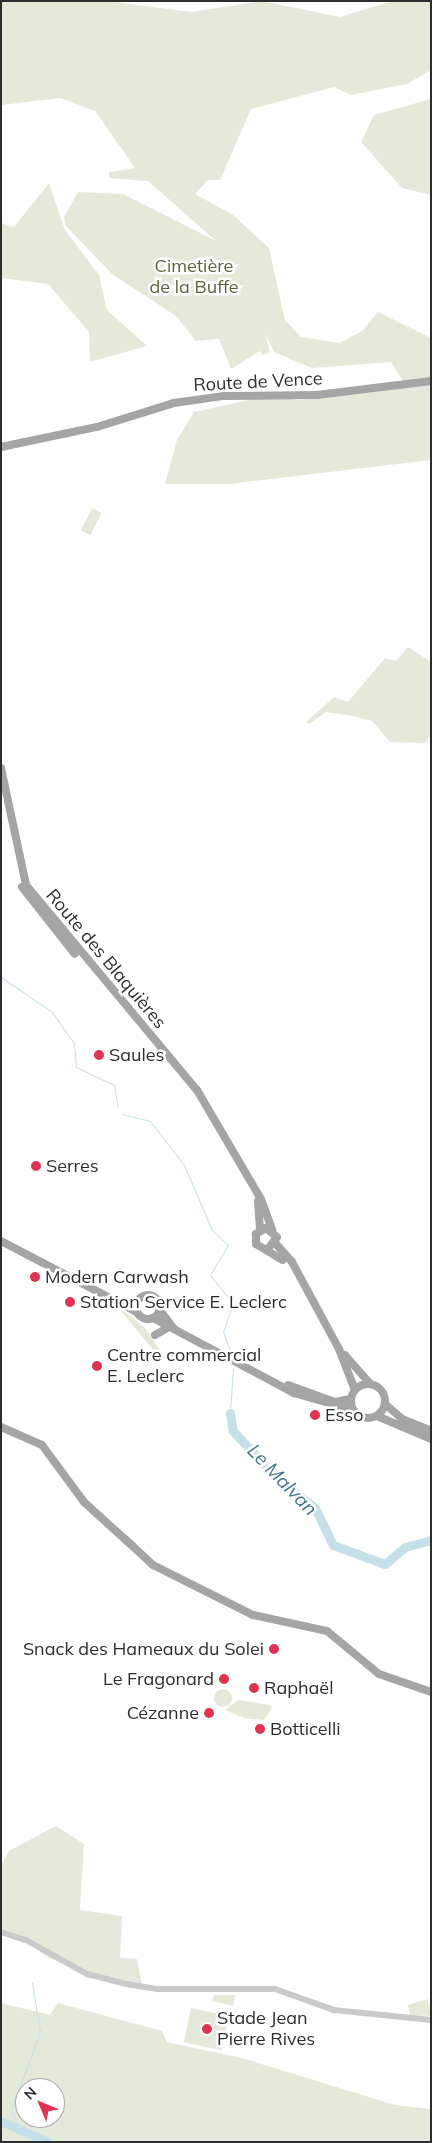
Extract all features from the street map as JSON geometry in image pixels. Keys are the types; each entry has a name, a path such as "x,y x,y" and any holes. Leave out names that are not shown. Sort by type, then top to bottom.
{"main road":[{"name":"Route de Vence","path":"1,447 97,427 152,408 223,396 317,395 431,381"},
{"name":"Route des Blaquières","path":"1,768 20,869 33,896 194,1086 253,1187"},
{"name":"Route des Blaquières","path":"1,781 14,864 29,900 170,1064 233,1150"},
{"path":"253,1187 262,1215 260,1229 255,1241 296,1270"},
{"path":"253,1187 272,1230 276,1244 296,1270 339,1349 355,1390"},
{"path":"260,1229 272,1230"},
{"path":"1,1241 312,1400 354,1410 367,1418 377,1416 431,1439"},
{"path":"267,1250 276,1244"},
{"path":"120,1301 138,1300 152,1296 172,1329"},
{"path":"137,1312 138,1300"},
{"path":"153,1318 160,1308"},
{"path":"155,1335 172,1329"},
{"path":"339,1349 370,1384 381,1389 385,1404 402,1419 431,1431"},
{"path":"274,1382 335,1402 351,1399"},
{"path":"354,1410 351,1399 355,1390 370,1384"},
{"path":"377,1416 385,1404"},
{"path":"1,1428 34,1440 54,1458 82,1500 125,1539 187,1580 261,1618 321,1630 344,1640 379,1674 431,1692"}],"street":[{"path":"1,1932 26,1940 87,1974 126,1984 159,1989 275,1990 334,2010 431,2020"}],"green space":[{"name":"Cimetière de la Buffe","path":"1,1 108,1 191,12 262,1 340,17 392,1 431,1 431,70 407,84 351,95 334,87 251,109 220,180 208,180 195,194 233,215 269,248 285,320 301,337 340,343 362,331 378,312 431,338 431,460 228,484 165,484 177,440 194,412 263,397 301,400 378,392 404,383 391,362 312,368 274,352 265,333 270,352 263,355 260,351 231,369 219,339 196,341 176,316 112,274 65,225 64,217 78,192 123,194 216,241 148,181 109,178 109,172 135,168 95,111 60,98 1,105"},
{"path":"431,99 431,195 402,188 361,142 374,115"},
{"path":"49,183 65,230 99,275 107,310 147,346 90,362 89,332 48,284 1,278 1,223 14,227"},
{"path":"92,508 102,513 90,535 81,530"},
{"path":"408,647 431,662 431,735 425,743 390,742 372,721 353,716 326,712 309,724 306,722 334,697 348,702 385,658 396,661"},
{"path":"116,1305 145,1328 160,1350 158,1356"},
{"path":"223,1689 229,1692 232,1698 229,1704 223,1707 217,1704 214,1698 217,1692"},
{"path":"238,1700 270,1705 272,1708 264,1720 244,1718 225,1710"},
{"path":"56,1826 84,1844 80,1910 122,1916 120,1958 137,1959 142,1985 95,1976 49,1958 14,1933 1,1930 1,1866 9,1851"},
{"path":"214,1995 235,1995 233,2006 212,2001"},
{"path":"428,1999 431,2016 410,2015 408,2005"},
{"path":"1,2003 50,2015 58,2003 162,2031 167,2042 242,2058 395,2105 431,2109 431,2142 1,2142"},
{"name":"Stade Jean Pierre Rives","path":"191,2008 229,2016 222,2050 184,2042"}],"waterway":[{"name":"Le Malvan","path":"1,977 52,1012 74,1044 76,1067 114,1085 118,1107"},
{"name":"Le Malvan","path":"122,1114 150,1121 184,1165 212,1230 228,1245 210,1275 233,1303 223,1332 232,1355"},
{"name":"Le Malvan","path":"230,1413 233,1368"},
{"name":"Le Malvan","path":"230,1413 233,1431 273,1474 315,1508 333,1545 385,1564 405,1547 431,1540"},
{"path":"23,2078 40,2032 32,1983"},
{"path":"15,2099 11,2110 15,2119"},
{"path":"1,2121 48,2142"}],"place":[{"name":"Saules","path":"99,1055"},
{"name":"Serres","path":"36,1166"},
{"name":"Modern Carwash","path":"35,1277"},
{"name":"Station Service E. Leclerc","path":"70,1302"},
{"name":"Centre commercial E. Leclerc","path":"97,1366"},
{"name":"Esso","path":"315,1415"},
{"name":"Snack des Hameaux du Solei","path":"274,1649"},
{"name":"Le Fragonard","path":"224,1679"},
{"name":"Raphaël","path":"254,1688"},
{"name":"Cézanne","path":"209,1713"},
{"name":"Botticelli","path":"260,1729"},
{"name":"Stade Jean Pierre Rives","path":"207,2029"}]}
